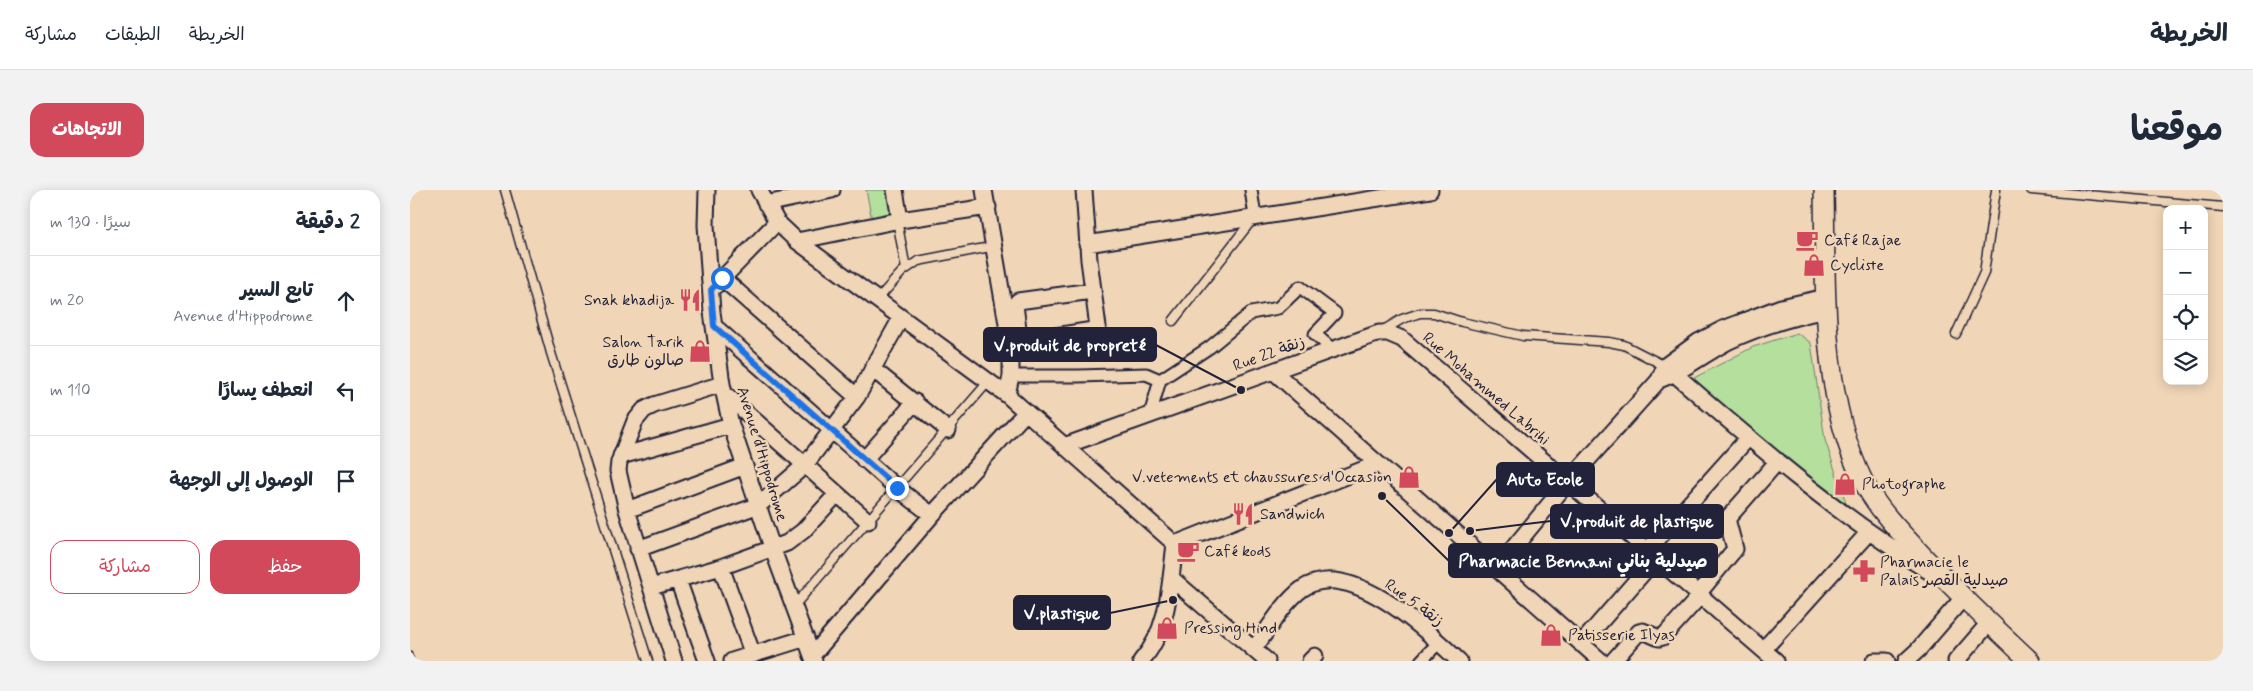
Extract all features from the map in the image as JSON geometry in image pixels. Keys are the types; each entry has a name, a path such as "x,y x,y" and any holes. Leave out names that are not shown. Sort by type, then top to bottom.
{"street":[{"name":"Avenue d'Hippodrome","path":"707,190 706,225 714,326 723,388 731,424 759,505 772,550 813,658"},
{"path":"758,190 777,222 797,240 1007,395 1175,544"},
{"path":"766,204 832,190"},
{"path":"895,190 899,220"},
{"path":"984,190 1011,346 1012,376 1007,395"},
{"path":"1084,190 1092,291 1099,325 1096,329 1024,341 1019,337 1015,305 1018,300 1092,291"},
{"path":"1251,190 1255,216"},
{"path":"1087,244 1255,216 1430,190"},
{"path":"1824,190 1826,303 1833,379 1843,432 1863,482 1889,520 1947,582 2030,661"},
{"path":"797,240 899,220 988,207"},
{"path":"711,290 777,222"},
{"path":"722,278 857,397"},
{"path":"1150,415 1160,380 1210,348 1251,313 1278,308 1300,287 1334,313 1315,334 1332,350"},
{"path":"1496,569 1568,483 1666,373 1698,342 1754,316 1781,307 1826,303"},
{"path":"638,549 759,505 805,465 833,431 857,397 874,370 901,318"},
{"path":"714,326 864,460 932,515"},
{"name":"Rue Mohammed Labrihi","path":"1379,332 1388,333 1402,339 1699,595 1768,657"},
{"name":"Rue 22 زنقة","path":"1068,450 1150,415 1275,373 1379,332"},
{"path":"874,370 948,430"},
{"path":"1068,450 1093,444 1247,389 1275,373 1601,661"},
{"path":"1666,373 1868,533 1947,582"},
{"path":"1012,376 1146,374 1160,380"},
{"path":"674,661 626,510 618,471 621,456 635,421 644,410 654,405 723,388 868,521"},
{"path":"864,460 915,402"},
{"path":"813,658 932,515 1026,412"},
{"path":"621,456 731,424"},
{"path":"1581,644 1749,437"},
{"path":"1613,661 1639,632 1643,631 1659,638 1663,637 1699,595 1734,549 1727,519 1778,461"},
{"path":"1175,544 1377,464"},
{"path":"626,510 745,466"},
{"path":"651,586 678,580 772,550 796,538 837,494"},
{"path":"1768,657 1868,533"},
{"path":"1152,658 1167,604 1175,544"},
{"path":"721,567 753,655"},
{"path":"1171,578 1267,661"},
{"path":"678,580 707,661"},
{"name":"Rue 5 زنقة","path":"1254,649 1293,596 1303,589 1320,582 1346,584 1376,595 1439,642 1459,661"},
{"path":"1906,661 1918,650 1963,598"},
{"path":"1956,661 1989,623"},
{"path":"732,661 806,638"},
{"path":"1421,661 1439,642"},
{"path":"1874,661 1887,661"}],"lane":[{"path":"505,190 551,353 648,661"},
{"path":"1956,334 1984,273 1996,190"},
{"path":"2031,190 2223,206"},
{"path":"1173,321 1255,216"},
{"path":"899,220 906,269"},
{"path":"877,300 906,269 926,259 995,246"},
{"path":"1379,332 1402,318 1420,313 1434,313 1462,322 1523,336 1609,342 1624,345 1666,373"},
{"path":"794,606 989,381"}],"green space":[{"path":"866,190 889,190 894,215 872,220"},
{"path":"1797,333 1811,343 1825,440 1848,509 1692,390 1692,379 1753,347"}],"railway":[{"path":"410,654 412,661"}],"place":[{"name":"Café Rajae","path":"1807,240"},
{"name":"Cycliste","path":"1814,265"},
{"name":"Snak khadija","path":"690,300"},
{"name":"Salon Tarik صالون طارق","path":"700,351"},
{"name":"V.produit de propreté","path":"1241,390"},
{"name":"V.vetements et chaussures d'Occasion","path":"1409,477"},
{"name":"Photographe","path":"1845,484"},
{"name":"Pharmacie Bennani صيدلية بناني","path":"1382,496"},
{"name":"Sandwich","path":"1243,514"},
{"name":"V.produit de plastique","path":"1470,531"},
{"name":"Auto Ecole","path":"1449,533"},
{"name":"Café kods","path":"1188,551"},
{"name":"Pharmacie le Palais صيدلية القصر","path":"1864,571"},
{"name":"V.plastique","path":"1173,600"},
{"name":"Pressing Hind","path":"1167,628"},
{"name":"Patisserie Ilyas","path":"1551,635"}],"route":[{"path":"722,278 711,290 714,326 897,488"}]}
